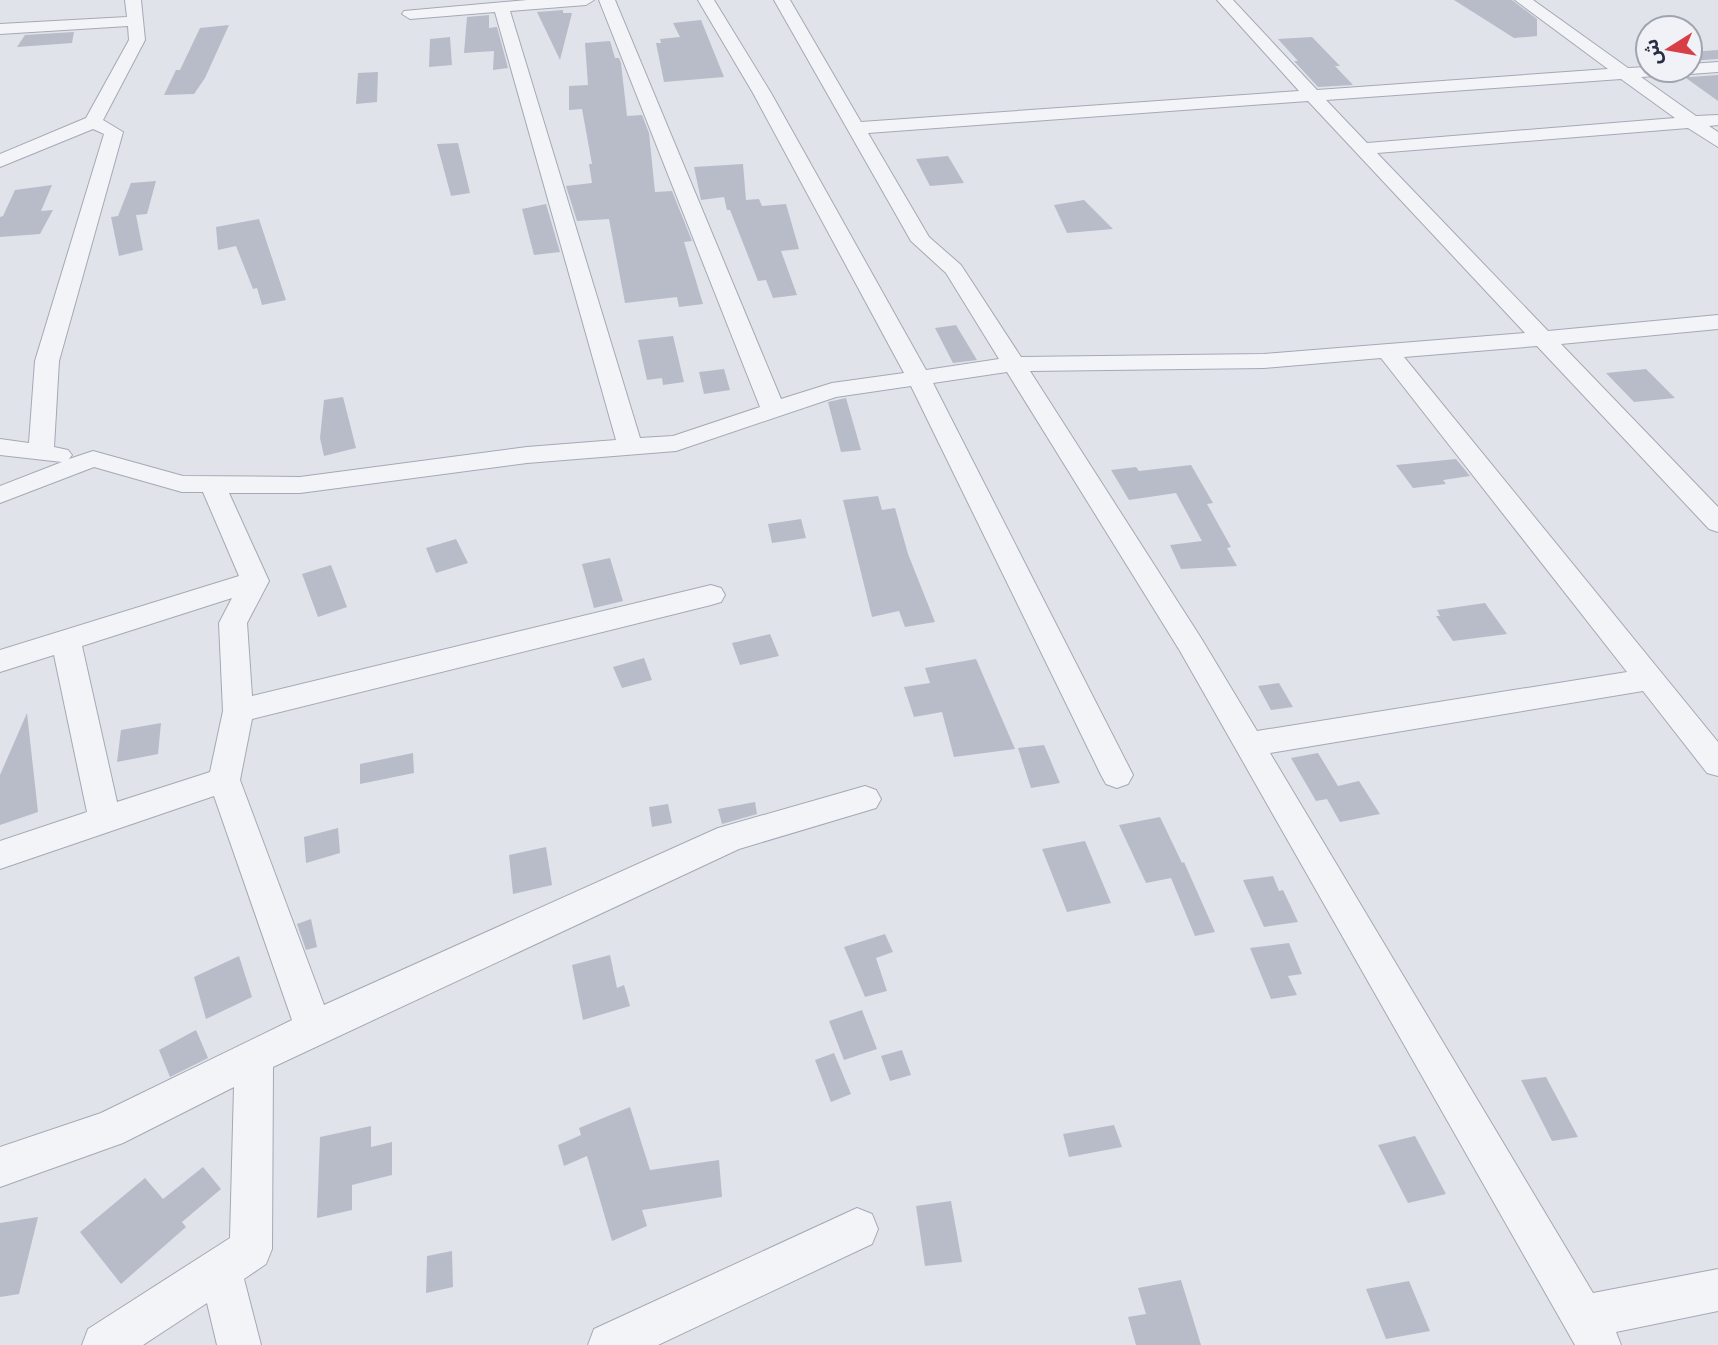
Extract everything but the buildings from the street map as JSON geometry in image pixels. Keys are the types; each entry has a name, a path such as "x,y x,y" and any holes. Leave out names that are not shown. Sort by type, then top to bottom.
{"street":[{"path":"0,161 93,122 137,40 134,0"},
{"path":"411,14 586,0"},
{"path":"607,0 773,410"},
{"path":"706,0 762,93 919,378 1117,775"},
{"path":"782,0 921,241 954,269 1191,645 1591,1331 1718,1290"},
{"path":"1225,0 1362,149 1545,338 1718,523"},
{"path":"1523,0 1718,141"},
{"path":"501,7 630,447"},
{"path":"0,29 135,21"},
{"path":"856,128 1634,72"},
{"path":"1362,149 1718,120"},
{"path":"41,452 47,361 114,132 93,122"},
{"path":"0,447 93,459 182,484 300,485 527,455 676,443 832,390 1014,364 1264,360 1718,322"},
{"path":"1387,351 1718,764"},
{"path":"0,495 93,459"},
{"path":"212,484 255,581"},
{"path":"0,661 255,581"},
{"path":"255,581 233,623 238,711 224,780 314,1028"},
{"path":"238,711 711,595"},
{"path":"66,640 106,820"},
{"path":"1249,744 1649,679"},
{"path":"0,855 224,780"},
{"path":"0,1167 109,1129 314,1028 730,838 864,799"},
{"path":"104,1345 251,1249 254,1057"},
{"path":"610,1345 857,1229"},
{"path":"220,1269 239,1345"}]}
